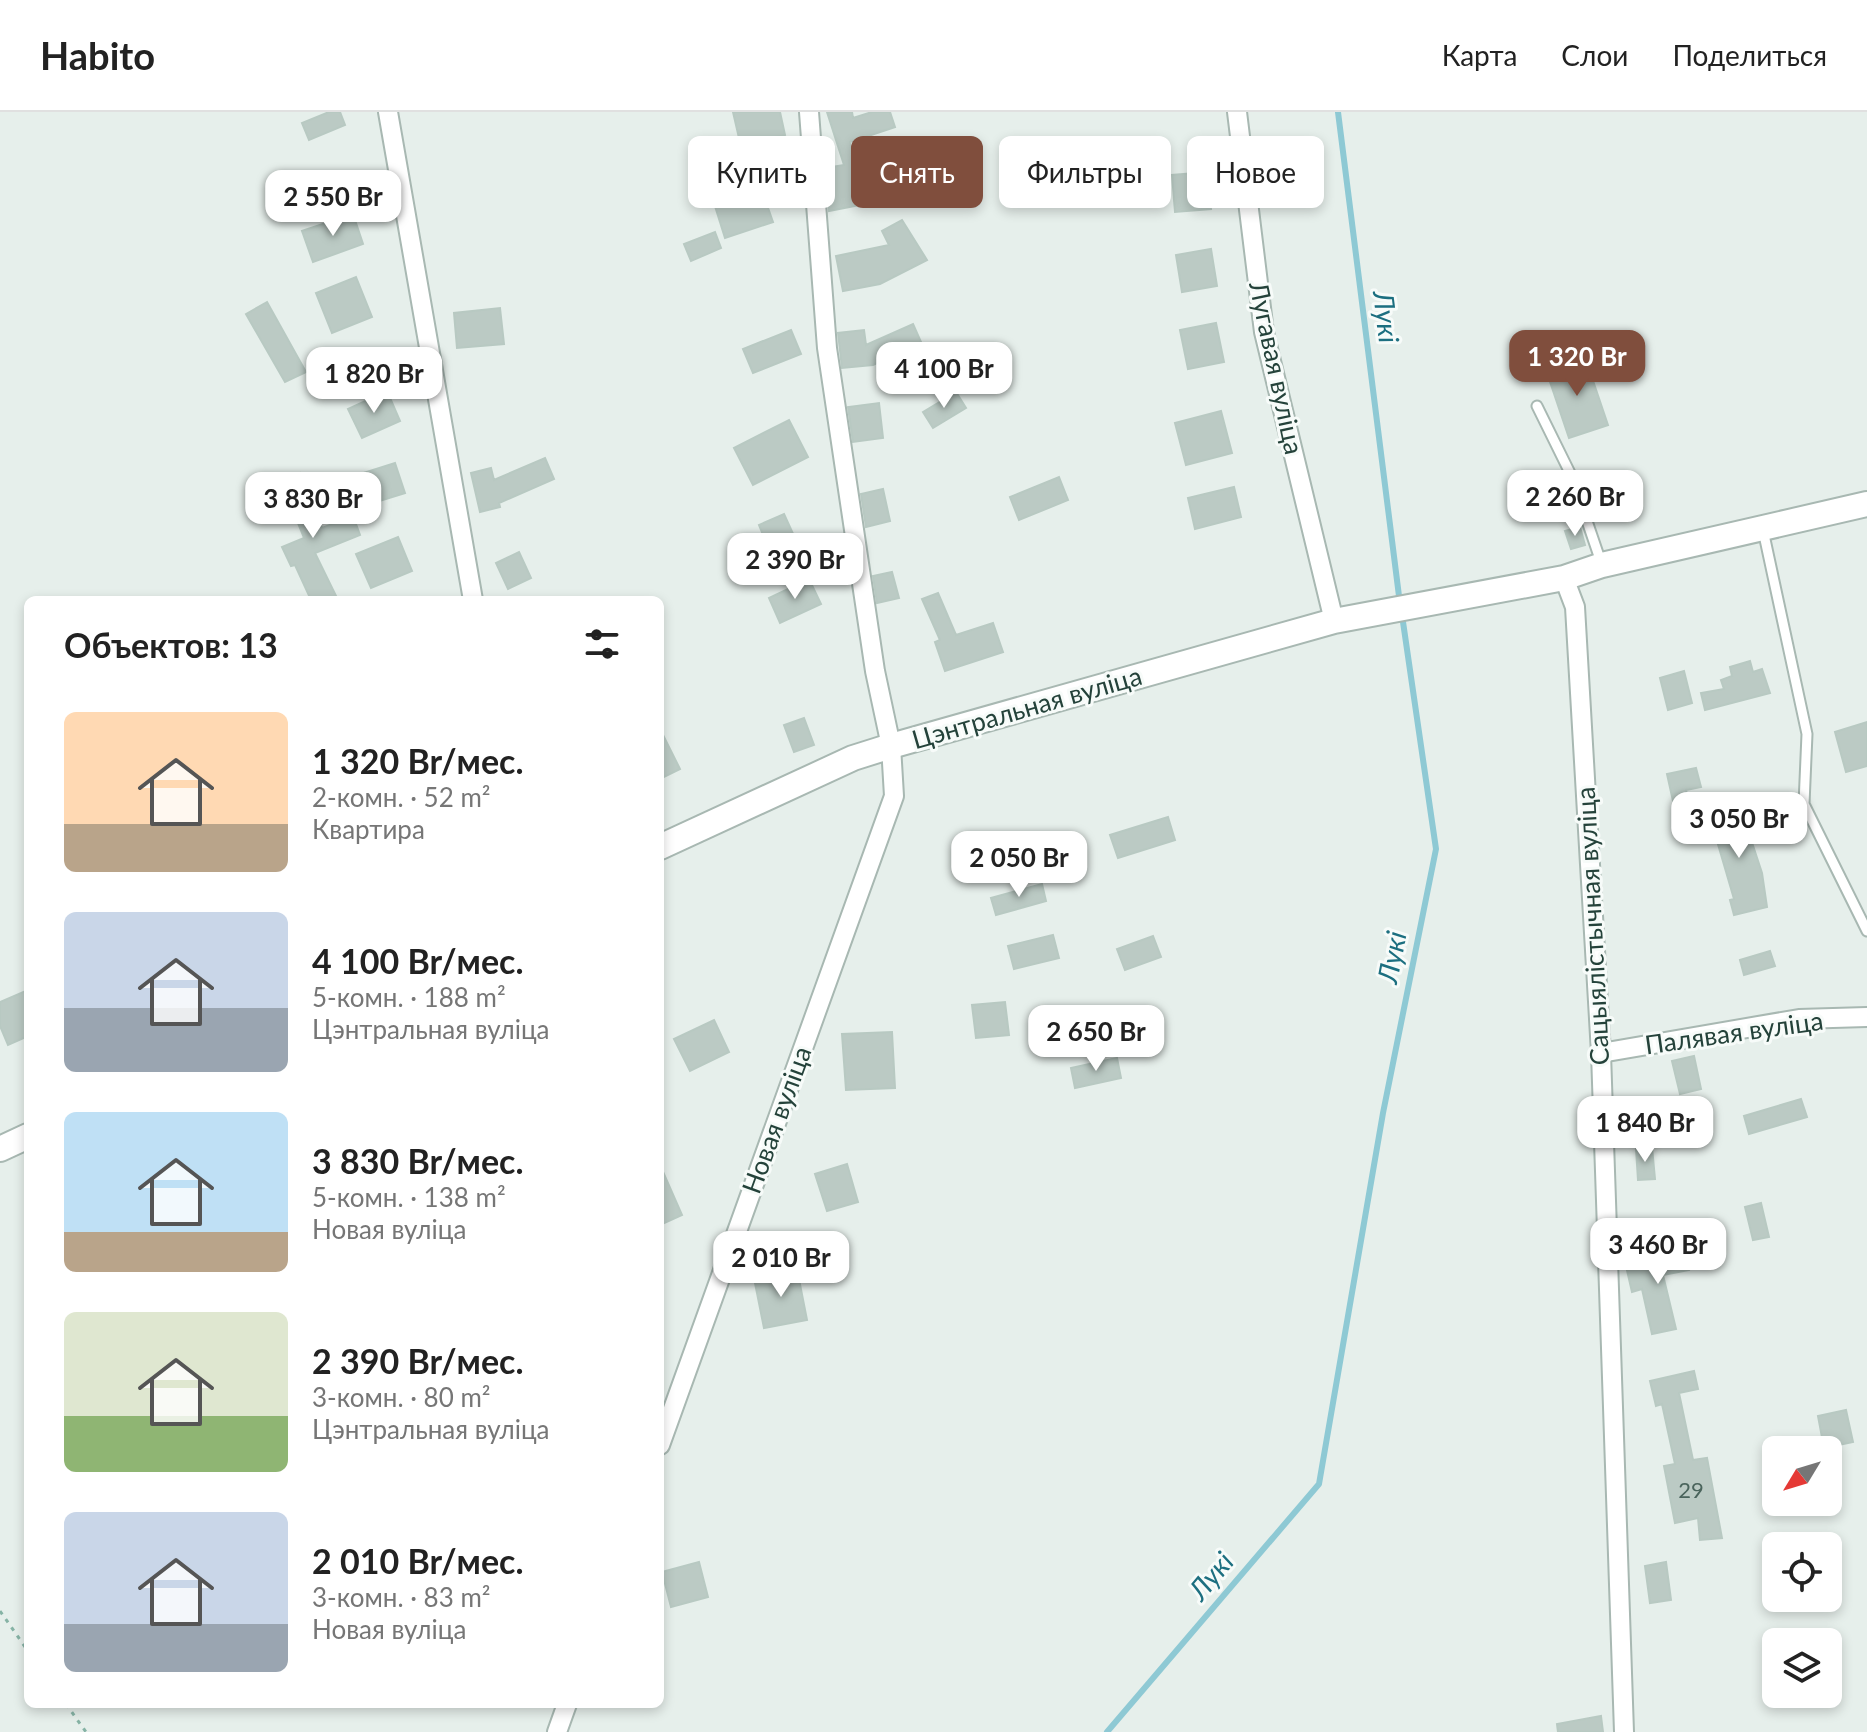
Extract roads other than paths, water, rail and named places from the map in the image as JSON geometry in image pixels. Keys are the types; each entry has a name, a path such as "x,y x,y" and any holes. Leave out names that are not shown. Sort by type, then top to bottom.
{"street":[{"path":"388,112 472,596"},
{"name":"Цэнтральная вуліца","path":"809,112 827,348 875,671 891,746 1334,621 1417,603 1564,578"},
{"name":"Лугавая вуліца","path":"1237,112 1264,332 1334,621"},
{"path":"1564,578 1602,565 1867,504"},
{"name":"Сацыялістычная вуліца","path":"1564,578 1575,607 1601,1053 1624,1732"},
{"path":"664,845 853,758 891,746"},
{"name":"Новая вуліца","path":"664,1434 894,796 891,746"},
{"name":"Палявая вуліца","path":"1601,1053 1799,1019 1867,1017"},
{"path":"0,1149 24,1138"},
{"path":"557,1732 566,1708"}],"lane":[{"path":"1537,406 1572,477 1602,565"},
{"path":"1763,530 1807,734 1804,804 1867,931"}],"waterway":[{"name":"Лукі","path":"1338,112 1400,604"},
{"name":"Лукі","path":"1107,1732 1319,1484 1383,1113 1436,849 1402,615"}]}
